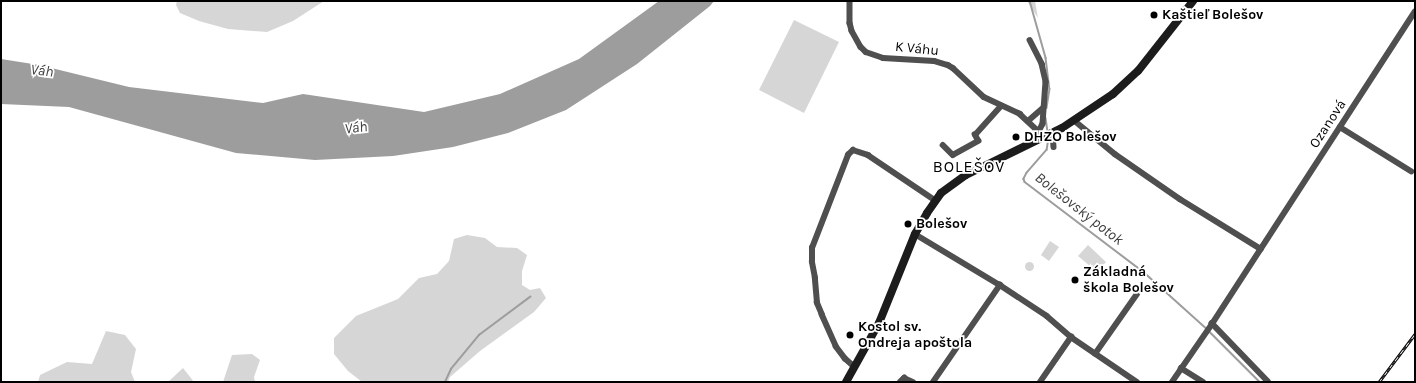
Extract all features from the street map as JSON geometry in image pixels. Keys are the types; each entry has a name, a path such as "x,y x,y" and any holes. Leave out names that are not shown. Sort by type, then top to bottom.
{"main road":[{"path":"846,382 879,323 915,234 935,200 941,193 966,175 1075,121 1113,94 1138,71 1193,1"}],"street":[{"name":"K Váhu","path":"850,1 850,23 852,31 861,47 866,52 882,58 942,63 954,68 980,93 1001,106 1020,114 1046,135"},
{"name":"Ozanová","path":"1172,382 1261,249 1415,12"},
{"path":"1030,40 1042,64 1046,82 1043,124 1046,135 1054,147"},
{"path":"943,145 953,155 978,141 975,135 1001,106"},
{"path":"1028,121 1043,108"},
{"path":"1075,121 1097,141 1167,190 1261,249"},
{"path":"1340,128 1411,171"},
{"path":"854,367 845,359 836,347 822,316 817,302 816,278 812,262 812,248 848,155 853,150 868,156 935,200"},
{"path":"915,234 1000,285 1047,316 1071,338 1137,382"},
{"path":"933,382 1000,285"},
{"path":"1095,354 1137,294"},
{"path":"1209,328 1268,382"},
{"path":"1040,382 1071,338"},
{"path":"1181,368 1203,382"},
{"path":"900,382 904,378 913,382"}],"shaded area":[{"path":"177,1 324,1 293,21 267,32 228,29 199,21 180,13 176,5"},
{"path":"1027,1 1035,1 1038,18"},
{"path":"794,20 839,42 804,113 759,90"},
{"path":"467,235 485,238 497,247 517,248 527,255 522,271 522,285 530,290 540,288 546,298 534,312 480,351 450,377 448,382 362,382 348,371 334,354 334,338 356,316 398,299 419,278 437,274 449,261 454,239"},
{"path":"1050,241 1059,247 1049,261 1041,255"},
{"path":"1088,245 1106,262 1097,272 1078,256"},
{"path":"1029,261 1034,266 1029,271 1024,266"},
{"path":"106,331 125,335 136,349 131,372 135,382 38,382 40,375 67,362 92,364"},
{"path":"252,354 260,360 254,377 255,382 223,382 232,355"},
{"path":"183,368 194,382 168,382"}],"water":[{"name":"Váh","path":"659,1 714,1 710,6 637,64 566,110 508,133 453,147 393,156 315,160 236,153 69,107 1,104 1,59 39,65 129,87 263,103 303,94 424,112 500,94 579,59"}],"waterway":[{"name":"Bolešovský potok","path":"1030,1 1046,58 1050,89 1047,108"},
{"name":"Bolešovský potok","path":"1046,118 1048,132"},
{"name":"Bolešovský potok","path":"1049,138 1047,150 1027,173 1024,179 1025,182 1146,274 1206,328"},
{"path":"445,382 451,369 479,335 530,297"},
{"name":"Bolešovský potok","path":"1209,331 1260,382"}],"railway":[{"path":"1379,382 1415,334"}],"place":[{"name":"Kaštieľ Bolešov","path":"1154,15"},
{"name":"DHZO Bolešov","path":"1016,137"},
{"name":"Bolešov","path":"908,224"},
{"name":"Základná škola Bolešov","path":"1075,280"},
{"name":"Kostol sv. Ondreja apoštola","path":"850,335"}],"district":[{"name":"BOLEŠOV","path":"969,167"}]}
